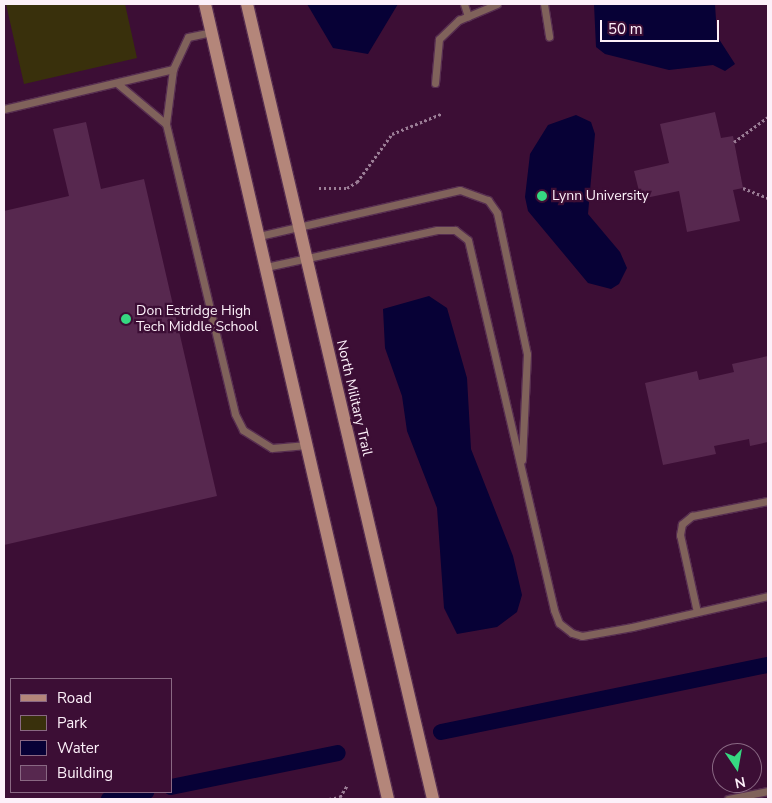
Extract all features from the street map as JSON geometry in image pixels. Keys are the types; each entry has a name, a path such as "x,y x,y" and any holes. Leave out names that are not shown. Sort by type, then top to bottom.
{"main road":[{"path":"205,4 388,799"},
{"name":"North Military Trail","path":"247,4 433,799"}],"lane":[{"path":"464,4 468,16"},
{"path":"435,83 439,39 468,16 497,4"},
{"path":"544,4 549,37"},
{"path":"212,32 188,37 173,69 166,124 235,414 243,430 272,448 307,445"},
{"path":"4,109 118,84 173,69"},
{"path":"118,84 166,124"},
{"path":"259,236 454,191 488,200 497,213 527,354 521,468"},
{"path":"266,267 437,230 455,230 468,240 554,610 559,622 572,633 582,636 768,596"},
{"path":"697,612 680,535 682,524 692,516 768,500"},
{"path":"728,799 768,791"}],"path":[{"path":"319,188 347,188 357,182 392,134 441,114"},
{"path":"734,142 768,117"},
{"path":"743,188 768,198"},
{"path":"329,799 340,797 346,787"}],"green space":[{"path":"6,4 125,4 137,58 24,84"}],"water":[{"path":"307,4 398,4 368,54 333,48"},
{"path":"594,4 715,4 717,36 735,64 725,71 713,65 669,70 605,54 596,47"},
{"path":"576,115 591,122 595,134 588,214 620,252 627,268 619,284 611,289 588,283 528,211 525,197 530,154 548,125"},
{"path":"429,296 447,308 467,378 471,449 513,556 522,595 517,612 497,627 457,634 444,608 437,508 407,431 402,396 385,348 383,309"}],"building":[{"path":"715,112 721,138 733,136 743,188 733,190 740,221 687,232 679,191 641,199 634,171 669,163 660,124"},
{"path":"86,122 101,189 144,179 217,496 4,545 4,211 69,196 53,129"},
{"path":"768,356 768,442 750,446 749,439 714,446 716,454 663,465 645,383 697,371 699,380 734,372 732,364"}],"waterway":[{"path":"441,732 768,665"},
{"path":"172,787 338,753"},
{"path":"109,799 141,793"}],"place":[{"name":"Lynn University","path":"542,196"},
{"name":"Don Estridge High Tech Middle School","path":"126,319"}]}
